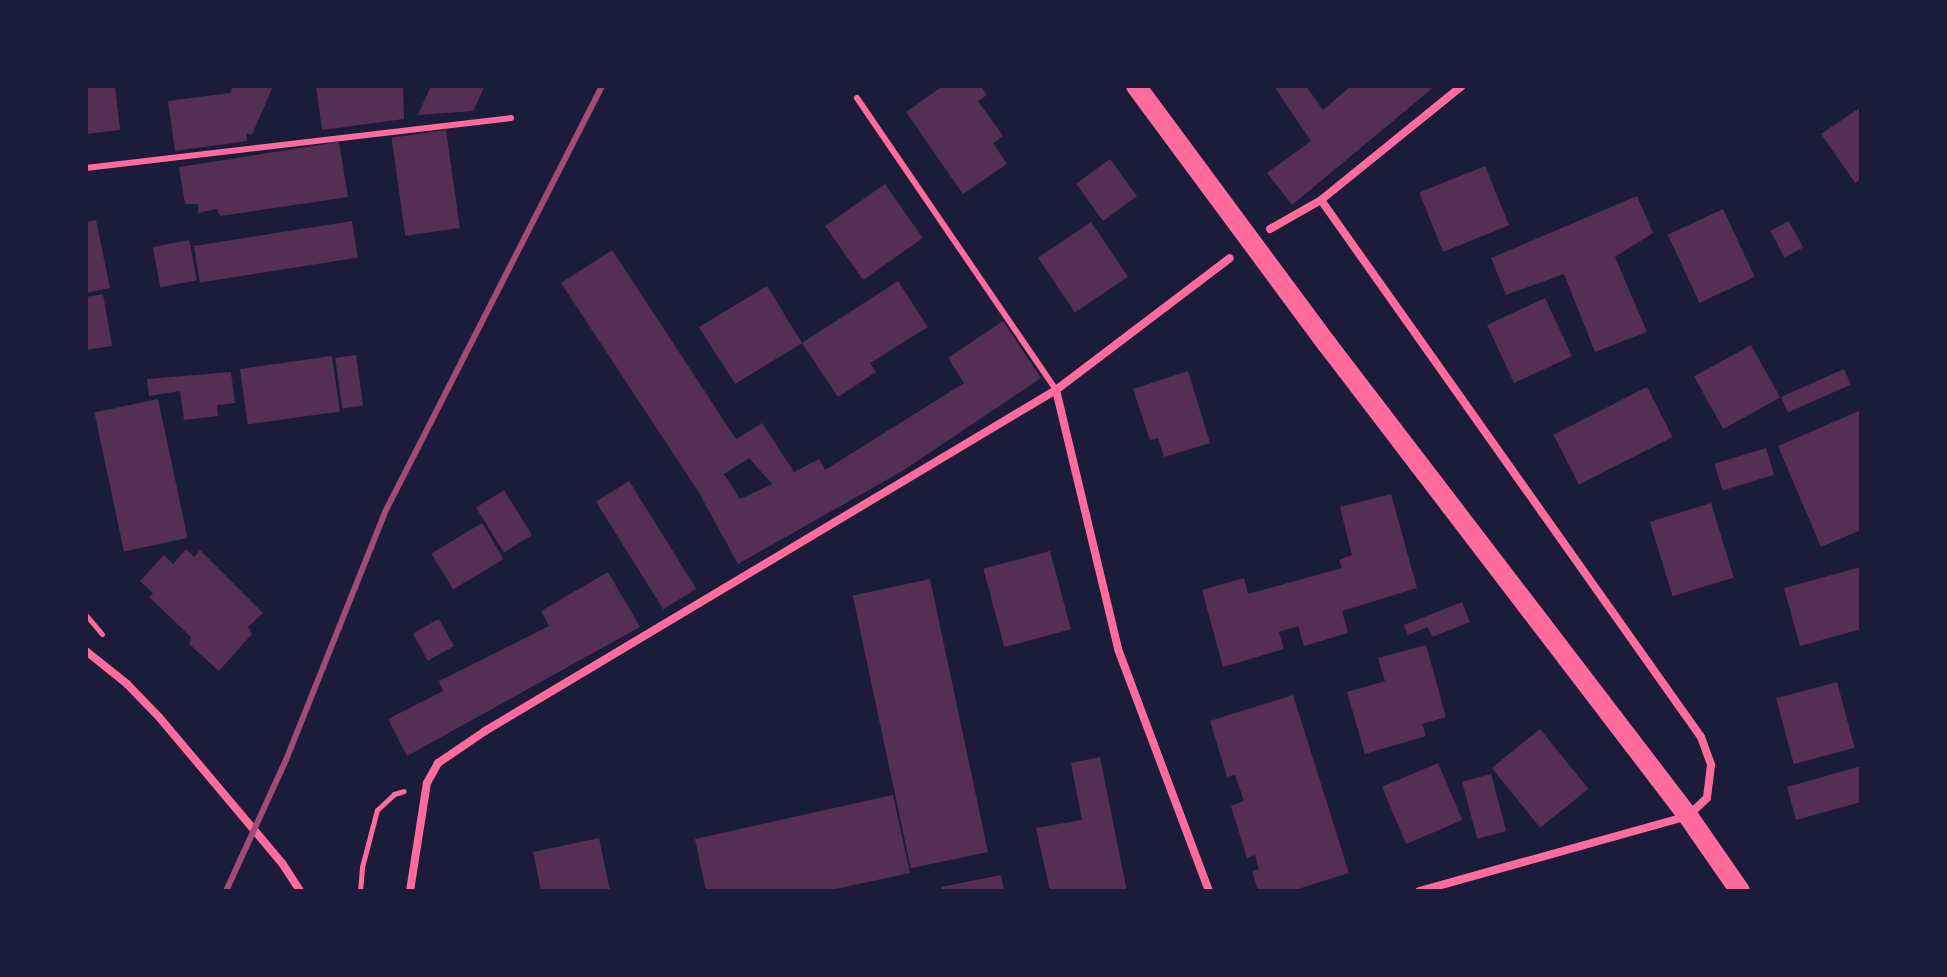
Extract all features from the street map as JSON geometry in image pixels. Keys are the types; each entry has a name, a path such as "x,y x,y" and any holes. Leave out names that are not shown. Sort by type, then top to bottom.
{"main road":[{"path":"1136,86 1327,344 1688,816 1740,891"}],"street":[{"path":"1270,229 1321,200 1462,86"},
{"path":"1321,200 1701,737 1711,765 1707,798 1688,816 1419,891"},
{"path":"410,891 427,783 438,763 485,731 1056,390 1230,258"},
{"path":"1056,390 1118,649 1209,891"},
{"path":"86,651 127,684 217,785 282,863 300,891"}],"lane":[{"path":"857,98 1056,390"},
{"path":"86,168 511,118"}],"path":[{"path":"360,891 362,867 377,810 394,794 427,783"}],"building":[{"path":"86,86 115,86 120,130 86,134"},
{"path":"233,86 273,86 252,135 246,133 247,141 175,151 168,101 230,93"},
{"path":"316,86 403,86 404,119 322,130"},
{"path":"431,86 485,86 473,111 418,115"},
{"path":"943,86 981,86 987,95 978,101 1003,136 993,143 1007,164 963,194 906,112"},
{"path":"1274,86 1306,86 1323,110 1351,86 1435,86 1292,205 1267,173 1311,141"},
{"path":"1861,107 1861,179 1855,183 1821,134"},
{"path":"446,130 460,228 405,236 392,138"},
{"path":"339,142 348,197 220,216 217,209 198,213 198,204 185,204 179,167"},
{"path":"1110,159 1137,196 1103,221 1076,184"},
{"path":"1485,166 1509,225 1443,252 1419,193"},
{"path":"885,184 923,238 863,280 825,226"},
{"path":"1637,196 1653,233 1615,257 1647,332 1595,352 1564,274 1506,295 1491,258"},
{"path":"1723,209 1755,277 1699,303 1668,235"},
{"path":"96,220 110,288 86,293 86,222"},
{"path":"352,221 358,258 200,283 194,246"},
{"path":"1789,221 1803,247 1785,257 1770,231"},
{"path":"1091,222 1128,277 1075,313 1038,258"},
{"path":"189,240 197,280 161,287 153,247"},
{"path":"612,250 736,439 762,423 794,472 819,459 825,470 964,383 948,358 1003,321 1041,378 904,470 738,564 698,491 561,283","holes":["749,458 772,484 740,499 724,474"]},
{"path":"898,281 928,327 870,363 876,372 838,397 802,343"},
{"path":"767,286 802,343 735,384 699,327"},
{"path":"103,294 112,346 86,350 86,297"},
{"path":"1545,298 1572,356 1514,383 1487,325"},
{"path":"1751,345 1780,397 1723,429 1694,377"},
{"path":"356,355 363,406 342,408 335,358"},
{"path":"332,356 340,411 248,424 240,369"},
{"path":"1844,369 1851,385 1788,413 1781,397"},
{"path":"1188,371 1210,443 1164,457 1158,438 1150,440 1133,389"},
{"path":"231,372 235,403 217,405 218,416 184,420 180,391 149,396 147,379"},
{"path":"1647,387 1672,437 1579,485 1553,435"},
{"path":"158,399 188,538 124,551 94,413"},
{"path":"1861,410 1861,530 1821,547 1778,446"},
{"path":"1766,448 1774,475 1723,491 1714,464"},
{"path":"629,481 696,589 663,609 596,502"},
{"path":"504,490 532,535 504,552 476,507"},
{"path":"1391,494 1417,588 1342,611 1348,633 1304,646 1298,626 1279,632 1284,649 1223,667 1202,590 1244,578 1248,594 1342,568 1339,560 1352,555 1340,507"},
{"path":"1711,503 1734,578 1673,596 1650,522"},
{"path":"482,523 504,559 453,589 431,553"},
{"path":"186,549 194,557 200,550 263,613 248,627 252,634 219,671 189,644 191,637 149,597 153,593 140,581 164,555 173,564"},
{"path":"1050,551 1071,629 1004,647 983,569"},
{"path":"1861,567 1861,629 1800,646 1784,588"},
{"path":"608,572 640,627 407,756 388,719 443,691 439,681 549,626 541,611"},
{"path":"930,579 988,852 911,868 853,595"},
{"path":"1462,602 1470,622 1432,637 1428,627 1408,635 1404,625"},
{"path":"439,619 454,646 428,661 413,634"},
{"path":"1426,645 1446,717 1422,724 1426,736 1365,754 1347,692 1385,681 1378,658"},
{"path":"1837,682 1855,748 1794,764 1776,698"},
{"path":"1293,695 1349,873 1292,891 1258,891 1252,871 1259,869 1255,855 1247,858 1231,806 1244,801 1235,775 1227,777 1210,721"},
{"path":"1540,729 1588,789 1540,828 1492,768"},
{"path":"1100,757 1127,891 1050,891 1036,828 1082,820 1071,763"},
{"path":"1438,763 1462,820 1406,844 1382,787"},
{"path":"1861,766 1861,802 1796,820 1787,787"},
{"path":"1491,774 1506,831 1477,839 1462,782"},
{"path":"893,795 910,873 826,891 706,891 695,839"},
{"path":"599,838 610,891 541,891 533,852"},
{"path":"1001,875 1004,891 942,891 941,887"}],"railway":[{"path":"226,891 286,760 386,510 602,86"}]}
